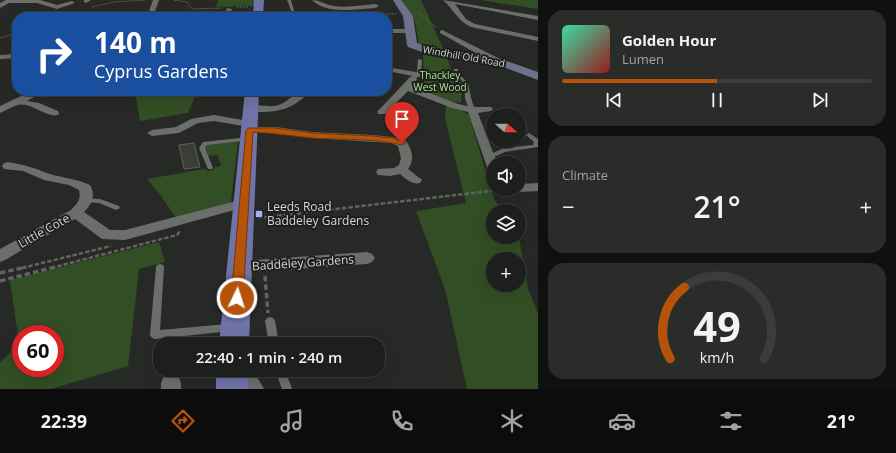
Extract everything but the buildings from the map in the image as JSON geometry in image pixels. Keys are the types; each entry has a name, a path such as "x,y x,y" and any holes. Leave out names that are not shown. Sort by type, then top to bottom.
{"main road":[{"path":"235,336 250,118"},
{"path":"232,377 232,389"}],"street":[{"path":"0,6 9,1 38,0 57,7 72,3"},
{"path":"152,12 156,0"},
{"path":"315,0 322,5 335,7 376,6"},
{"name":"Windhill Old Road","path":"397,0 408,16 412,44 416,47 425,50 495,60 538,76"},
{"path":"448,1 538,18"},
{"path":"448,1 456,9 460,17 473,25 538,39"},
{"path":"456,9 476,7"},
{"path":"229,12 231,8"},
{"path":"392,31 410,31"},
{"path":"442,32 495,60"},
{"path":"4,57 12,51"},
{"path":"392,70 412,80 455,106 472,110 486,109"},
{"path":"382,112 412,80"},
{"path":"0,110 29,96"},
{"path":"152,133 179,130 204,118 250,118 285,106 298,96"},
{"path":"18,102 36,105 54,113"},
{"path":"472,110 488,155"},
{"path":"250,118 276,130 312,135 392,140 402,143 407,162 400,170"},
{"path":"8,166 30,165 48,178 73,182 85,188 87,197 85,200"},
{"path":"382,172 400,170 416,180"},
{"path":"526,188 538,187"},
{"name":"Little Cote","path":"0,256 53,225 76,214 84,205 85,200"},
{"path":"76,214 107,234 125,235 244,212"},
{"name":"Baddeley Gardens","path":"240,267 367,258"},
{"path":"246,377 254,389"}],"lane":[{"path":"289,0 294,12"},
{"path":"412,80 420,67 420,60"},
{"path":"456,70 456,73 466,83 468,98 472,110"},
{"path":"210,168 202,148 205,143 250,118"},
{"path":"488,155 494,155 504,150 536,146 537,141 529,135"},
{"path":"85,200 100,201 116,208"},
{"path":"160,267 155,335 235,336"},
{"path":"270,322 273,337"},
{"path":"283,377 287,389"}],"path":[{"path":"91,7 114,1 145,0"},
{"path":"174,0 187,2 192,9 231,8 258,3"},
{"path":"415,9 442,32"},
{"path":"0,38 12,34"},
{"path":"244,212 317,210 486,191"},
{"path":"0,282 177,235 181,229"},
{"path":"265,265 266,300 270,322"}],"green space":[{"path":"218,0 254,0 254,6 216,7"},
{"name":"Thackley West Wood","path":"399,0 421,0 447,57 451,70 462,84 461,103 447,100 424,90 423,52 419,44 414,17"},
{"path":"480,0 538,0 538,9"},
{"path":"135,96 195,96 188,113 140,121"},
{"path":"446,105 461,110 469,115 486,172 486,196 493,196 498,204 486,204 486,244 520,244 522,252 486,252 486,292 526,292 526,277 528,288 538,314 538,389 467,389 445,289 416,211 466,203 445,118"},
{"path":"238,141 231,202 226,206 177,219 147,179 204,169 208,171 213,170 215,167 221,166 218,155 208,156 205,146 206,144"},
{"path":"159,242 165,262 139,269 128,366 51,389 0,389 0,363 12,350 12,377 64,377 64,325 16,325 10,280"}],"place":[{"name":"Leeds Road Baddeley Gardens","path":"259,214"}],"route":[{"path":"237,298 249,130 276,130 312,135 373,138 392,140 402,143"}]}
